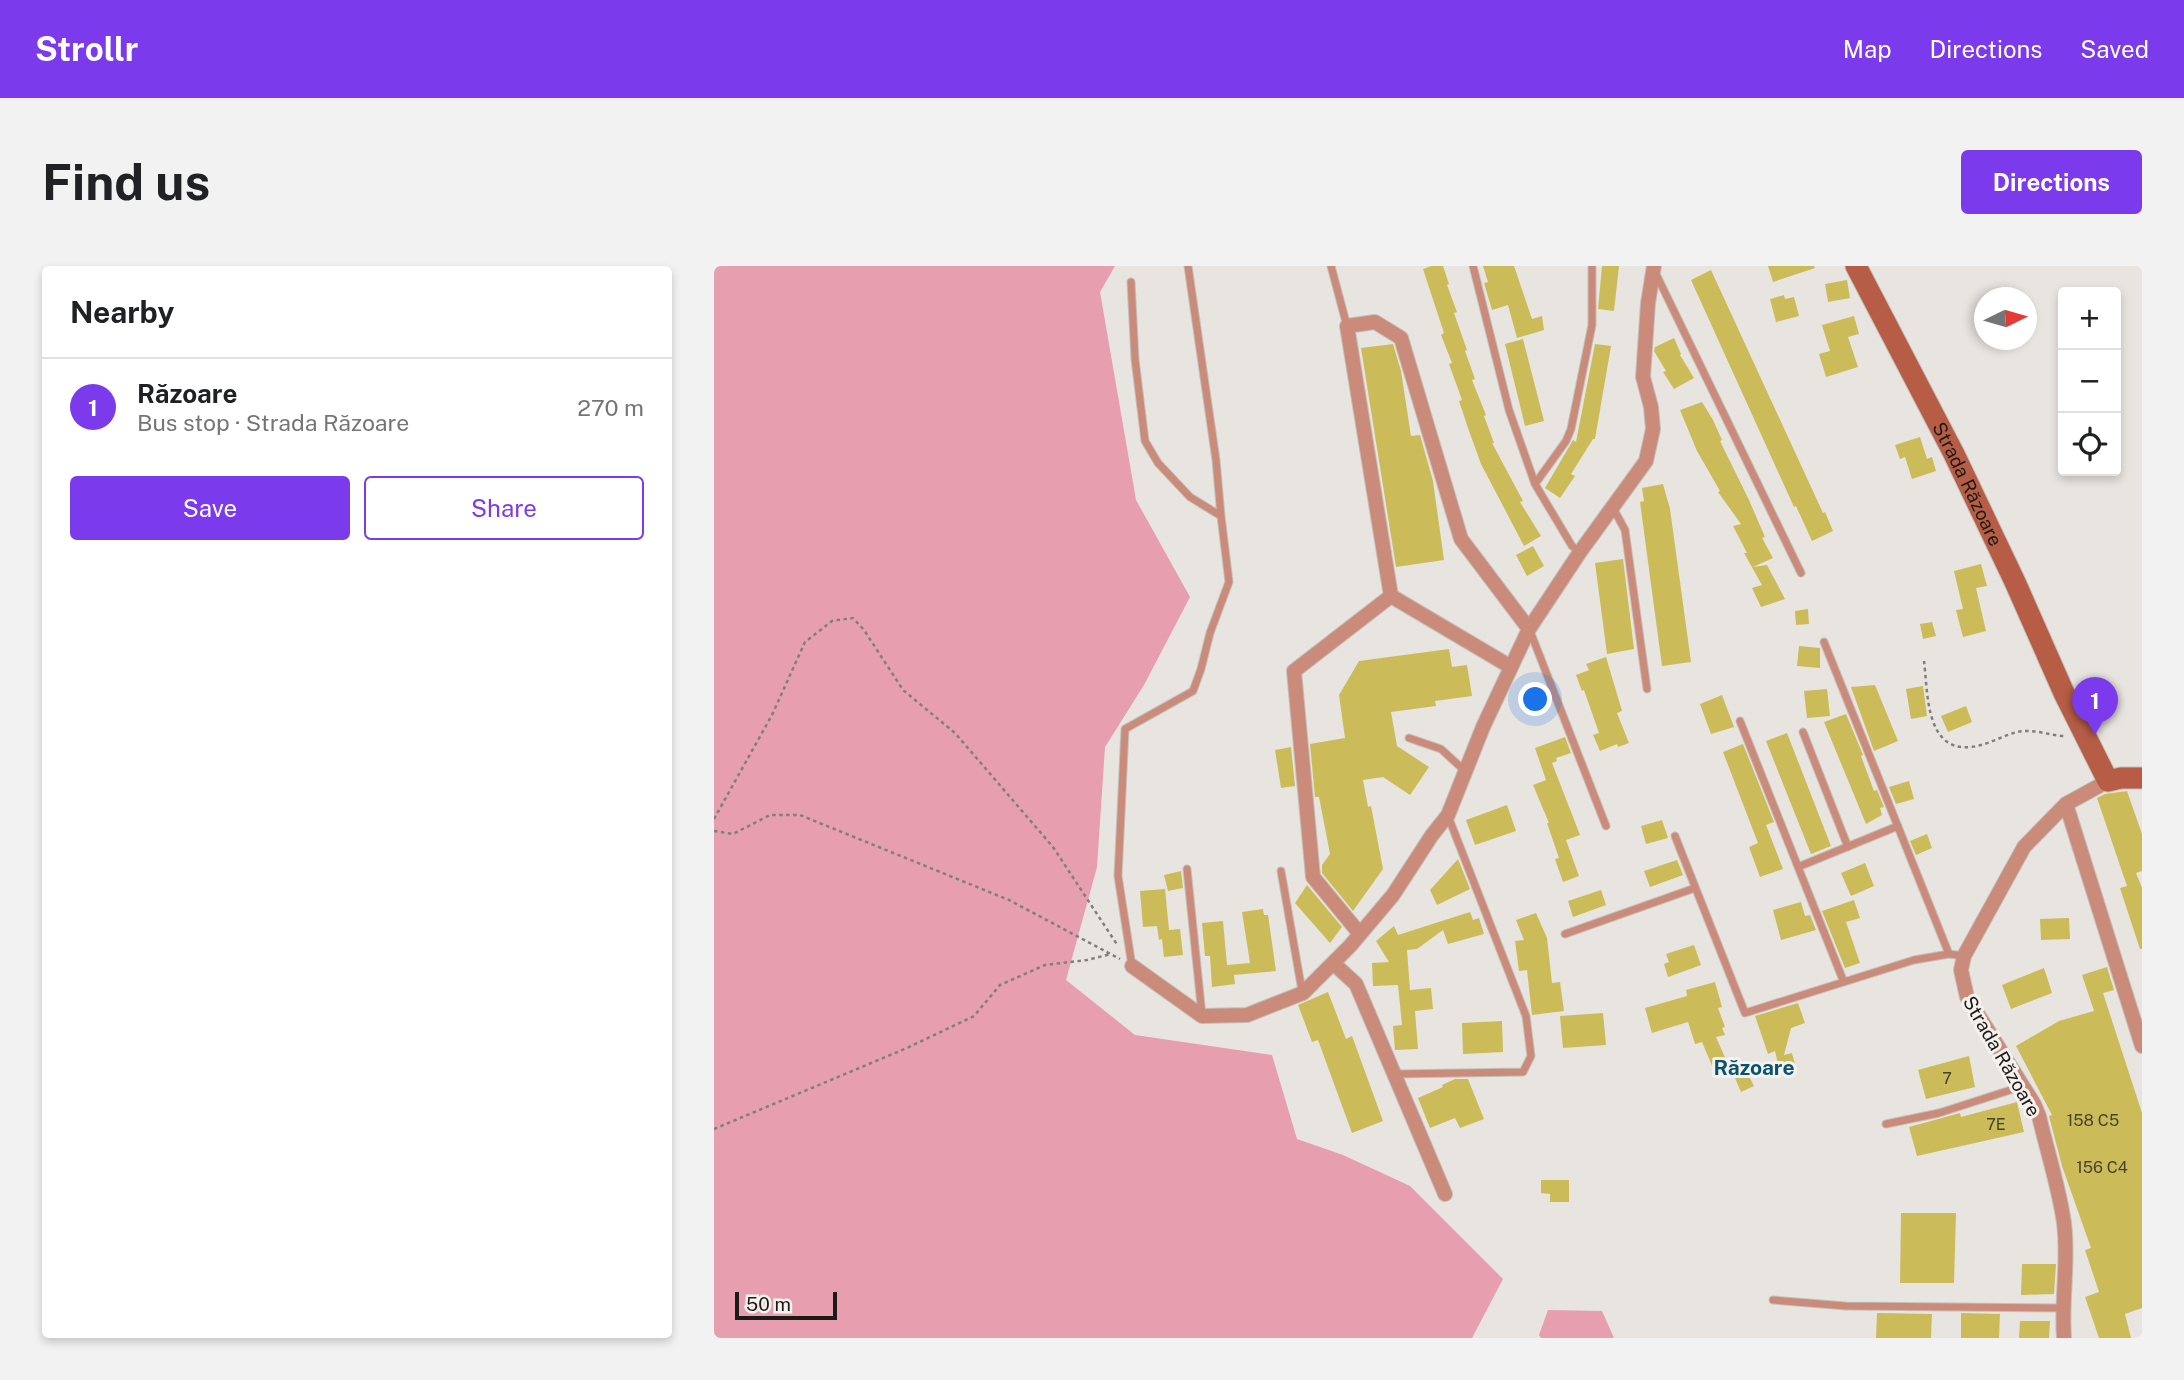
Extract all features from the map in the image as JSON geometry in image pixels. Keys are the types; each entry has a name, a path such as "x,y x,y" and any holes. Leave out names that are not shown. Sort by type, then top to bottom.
{"street":[{"name":"Strada Răzoare","path":"1856,266 1954,454 2108,782"},
{"path":"1132,967 1202,1016 1247,1015 1303,993 1360,934 1398,887 1448,815 1529,629 1612,506 1646,461 1653,429 1651,407 1643,377 1648,303 1654,268"},
{"path":"1391,596 1347,326 1375,322 1401,338 1461,538 1529,629"},
{"path":"1391,596 1511,667"},
{"path":"1360,934 1313,877 1294,671 1391,596"},
{"path":"1956,955 2024,847 2066,804 2108,782 2121,778 2142,778"},
{"path":"2066,804 2142,1046"},
{"name":"Strada Răzoare","path":"1956,955 1967,997 2039,1116 2063,1223 2067,1273 2062,1308 2064,1338"},
{"path":"1333,963 1356,984 1445,1194"}],"lane":[{"path":"1132,967 1118,876 1125,729 1193,691 1229,582 1216,460 1188,266"},
{"path":"1331,266 1347,326"},
{"path":"1473,266 1509,410 1535,484 1572,546 1580,552"},
{"path":"1535,484 1566,442 1571,429 1592,325 1592,266"},
{"path":"1654,268 1801,573"},
{"path":"1131,282 1135,359 1145,441 1158,463 1191,497 1221,516"},
{"path":"1612,506 1625,530 1647,689"},
{"path":"1529,629 1606,826"},
{"path":"1675,836 1745,1013 1843,980 1914,960 1956,955 1898,827 1824,642"},
{"path":"1740,721 1843,980"},
{"path":"1803,732 1848,847"},
{"path":"1409,738 1441,749 1465,771"},
{"path":"1395,1074 1523,1072 1531,1056 1525,1016 1448,815"},
{"path":"1798,867 1898,827"},
{"path":"1187,869 1202,1016"},
{"path":"1282,871 1303,993"},
{"path":"1565,934 1695,888"},
{"path":"1886,1124 1939,1113 2023,1086"},
{"path":"1773,1300 1846,1306 2062,1308"}],"path":[{"path":"714,819 772,715 805,642 832,621 853,618 864,630 902,690 955,733 1053,847 1132,967"},
{"path":"1924,661 1931,717 1937,732 1949,745 1969,747 1992,743 2019,732 2086,736"},
{"path":"714,831 733,834 770,815 800,815 1009,900 1132,967"},
{"path":"714,1129 907,1048 974,1016 1000,985 1045,965 1111,954"}],"shaded area":[{"path":"714,266 1115,266 1100,292 1136,500 1190,597 1144,685 1105,747 1097,867 1066,980 1135,1035 1272,1055 1297,1139 1343,1155 1410,1186 1503,1279 1472,1338 714,1338"},
{"path":"1548,1310 1602,1311 1614,1338 1541,1338 1539,1335"}],"building":[{"path":"1443,266 1457,312 1454,313 1475,379 1472,380 1486,415 1484,416 1492,443 1523,501 1520,502 1541,536 1524,546 1481,464 1459,401 1462,400 1449,364 1452,363 1441,335 1444,333 1423,269"},
{"path":"1483,266 1514,266 1532,319 1542,316 1544,330 1517,338 1508,305 1492,310 1484,283 1488,282"},
{"path":"1602,266 1619,266 1614,311 1598,309"},
{"path":"1768,266 1814,266 1815,268 1773,282"},
{"path":"1711,270 1833,531 1812,541 1691,280"},
{"path":"1847,280 1850,298 1828,302 1825,284"},
{"path":"1784,295 1785,299 1794,297 1799,316 1776,322 1770,299"},
{"path":"1854,316 1859,334 1848,337 1858,367 1826,377 1819,354 1830,351 1822,325"},
{"path":"1674,338 1680,355 1694,378 1674,389 1654,351 1655,347"},
{"path":"1523,339 1544,421 1525,426 1505,344"},
{"path":"1393,344 1401,371 1411,436 1420,435 1433,481 1444,560 1396,567 1361,348"},
{"path":"1595,344 1611,346 1595,439 1571,474 1575,476 1560,498 1545,488 1573,440 1576,442"},
{"path":"1702,402 1713,420 1722,440 1720,441 1765,537 1762,538 1773,558 1753,567 1767,565 1785,599 1761,607 1752,588 1762,585 1744,553 1747,553 1733,526 1741,524 1718,492 1720,491 1697,451 1680,410"},
{"path":"1920,437 1927,459 1932,457 1936,471 1912,479 1905,457 1900,459 1895,445"},
{"path":"1663,484 1670,509 1691,662 1662,666 1640,502 1644,501 1642,488"},
{"path":"1533,546 1544,566 1527,576 1516,555"},
{"path":"1623,559 1634,649 1607,654 1595,563"},
{"path":"1981,564 1987,586 1976,588 1986,631 1963,637 1956,610 1963,609 1954,571"},
{"path":"1808,609 1809,624 1796,625 1795,611"},
{"path":"1932,622 1936,636 1923,639 1920,624"},
{"path":"1799,646 1820,648 1820,668 1797,666"},
{"path":"1449,649 1452,667 1467,665 1472,696 1435,701 1436,706 1391,712 1397,746 1429,767 1410,795 1383,777 1363,780 1368,807 1371,806 1383,869 1353,911 1322,873 1322,865 1330,854 1319,797 1315,797 1310,744 1345,738 1339,695 1359,661"},
{"path":"1606,657 1622,711 1617,713 1629,743 1618,747 1617,744 1600,751 1593,735 1599,733 1576,675 1589,670 1586,664"},
{"path":"1875,685 1898,741 1874,751 1851,687"},
{"path":"1923,686 1927,716 1911,719 1906,689"},
{"path":"1827,689 1830,716 1807,718 1804,691"},
{"path":"1722,695 1734,727 1711,734 1700,704"},
{"path":"1966,706 1972,722 1948,732 1941,716"},
{"path":"1846,714 1874,791 1877,790 1884,807 1880,808 1882,815 1866,824 1824,722"},
{"path":"1787,733 1831,846 1811,854 1766,741"},
{"path":"1565,737 1571,753 1556,758 1557,761 1552,763 1580,835 1566,840 1579,876 1563,882 1555,859 1559,858 1549,823 1533,785 1546,780 1535,748"},
{"path":"1743,744 1774,822 1766,825 1783,869 1760,877 1749,847 1758,843 1723,752"},
{"path":"1291,747 1295,786 1281,788 1275,750"},
{"path":"1909,781 1914,799 1896,804 1889,787"},
{"path":"2127,791 2142,834 2142,871 2136,873 2142,888 2142,949 2120,888 2127,886 2097,798"},
{"path":"1507,805 1516,831 1475,845 1466,820"},
{"path":"1662,820 1668,838 1646,844 1641,826"},
{"path":"1927,834 1932,848 1916,855 1910,841"},
{"path":"1458,859 1470,889 1437,905 1430,890"},
{"path":"1677,860 1683,875 1650,887 1644,871"},
{"path":"1865,863 1874,886 1851,896 1841,873"},
{"path":"1181,871 1183,888 1168,891 1164,875"},
{"path":"1307,885 1342,927 1330,943 1295,903"},
{"path":"1165,889 1169,930 1180,929 1183,955 1164,957 1157,926 1143,927 1140,891"},
{"path":"1601,890 1606,905 1573,917 1568,901"},
{"path":"1854,900 1860,918 1846,922 1860,963 1845,968 1822,911"},
{"path":"1801,902 1805,916 1810,915 1816,930 1781,940 1773,910"},
{"path":"1263,909 1264,915 1268,915 1276,971 1234,975 1235,984 1212,987 1210,956 1205,956 1202,923 1223,921 1227,965 1250,963 1242,912"},
{"path":"1470,912 1473,920 1479,918 1484,934 1448,944 1443,930 1417,949 1407,950 1410,990 1431,988 1433,1009 1415,1011 1418,1049 1395,1050 1393,1026 1402,1025 1398,985 1373,986 1372,963 1389,962 1376,941 1394,926 1398,935"},
{"path":"1536,913 1547,938 1552,983 1560,982 1564,1011 1532,1015 1527,970 1519,971 1515,941 1524,940 1516,920"},
{"path":"2069,918 2070,939 2041,940 2040,919"},
{"path":"1694,945 1701,965 1668,977 1664,964 1669,962 1666,954"},
{"path":"2107,967 2114,990 2103,993 2142,1113 2142,1308 2125,1314 2131,1338 2099,1338 2085,1297 2099,1292 2085,1250 2091,1248 2062,1166 2049,1116 2052,1115 2016,1046 2059,1021 2094,1011 2082,975"},
{"path":"2044,968 2052,993 2011,1009 2002,985"},
{"path":"1715,982 1722,1007 1718,1008 1725,1027 1722,1028 1725,1035 1716,1037 1727,1062 1713,1068 1702,1042 1695,1044 1688,1022 1652,1033 1645,1008 1687,996 1686,990"},
{"path":"1328,992 1346,1039 1352,1036 1383,1121 1352,1133 1318,1040 1312,1042 1298,1005"},
{"path":"1798,1003 1805,1023 1791,1028 1784,1055 1792,1053 1795,1064 1781,1067 1780,1072 1775,1051 1768,1054 1755,1016"},
{"path":"1603,1013 1606,1045 1563,1048 1560,1016"},
{"path":"1502,1021 1503,1052 1463,1054 1462,1023"},
{"path":"1969,1056 1975,1087 1926,1099 1918,1070"},
{"path":"1747,1072 1754,1086 1741,1092 1735,1078"},
{"path":"1455,1079 1468,1079 1484,1119 1460,1128 1455,1118 1430,1128 1418,1098"},
{"path":"2017,1102 2024,1132 1917,1156 1909,1127 1960,1113 1961,1117"},
{"path":"1541,1180 1569,1180 1569,1202 1550,1202 1550,1194 1541,1193"},
{"path":"1901,1213 1956,1213 1954,1283 1900,1283"},
{"path":"2022,1264 2056,1264 2054,1294 2021,1295"},
{"path":"1877,1313 1932,1314 1931,1338 1876,1338"},
{"path":"1961,1313 2000,1314 1999,1338 1961,1338"},
{"path":"2020,1321 2050,1321 2049,1338 2019,1338"}],"place":[{"name":"Răzoare","path":"2095,735"}],"district":[{"name":"Răzoare","path":"1754,1067"}]}
